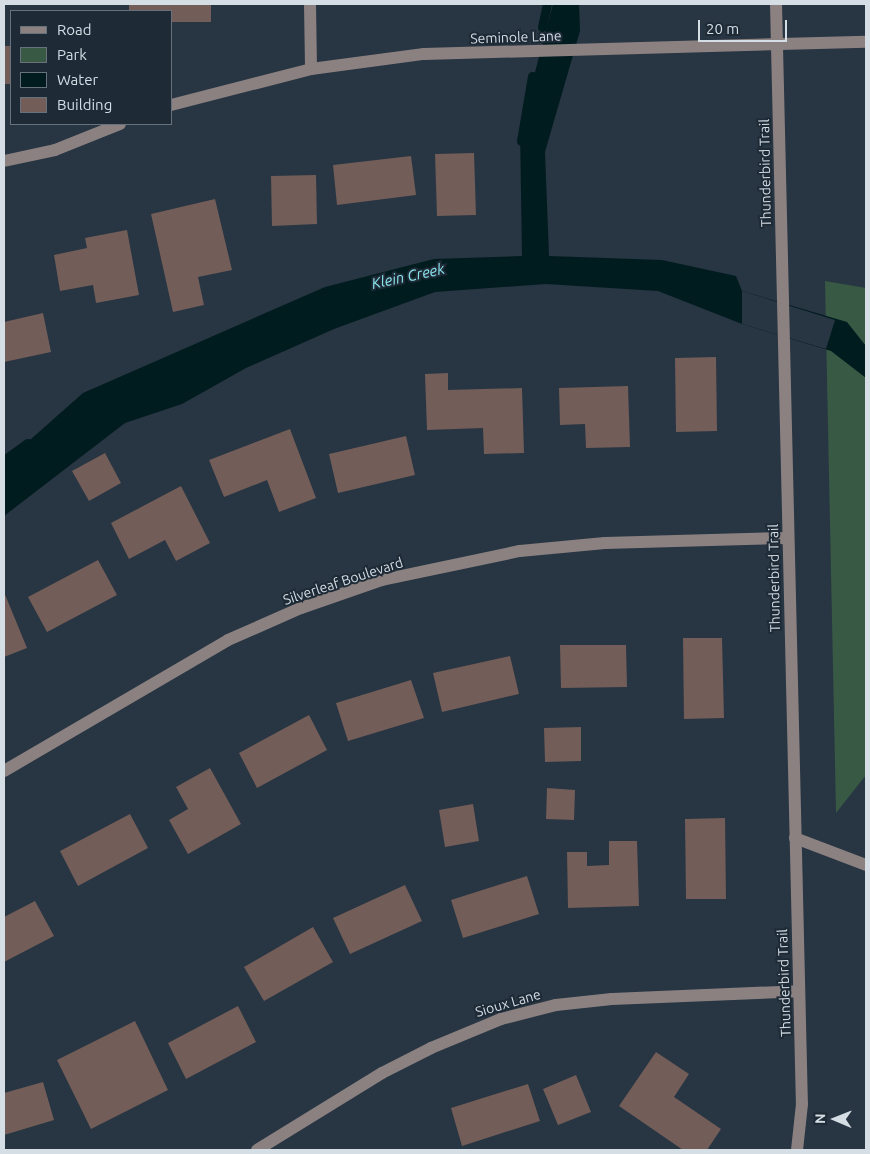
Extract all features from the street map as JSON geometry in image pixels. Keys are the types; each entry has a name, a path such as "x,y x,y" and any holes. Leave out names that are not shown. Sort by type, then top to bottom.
{"street":[{"path":"310,4 311,69"},
{"name":"Thunderbird Trail","path":"776,4 783,304 782,338 802,1104 796,1150"},
{"name":"Seminole Lane","path":"172,105 311,69 424,54 866,42"},
{"path":"4,161 55,150 118,125"},
{"name":"Silverleaf Boulevard","path":"4,771 228,640 300,608 382,580 520,551 605,543 788,538"},
{"path":"795,838 866,865"},
{"name":"Sioux Lane","path":"257,1150 382,1073 439,1044 501,1019 556,1005 612,999 799,991"}],"green space":[{"path":"825,281 866,288 866,775 836,813"}],"water":[{"path":"553,4 579,4 580,31 545,152 549,256 662,260 736,276 742,291 847,322 866,346 866,378 831,351 742,324 658,291 546,284 435,292 334,329 246,368 182,404 125,423 4,516 4,463 83,393 325,287 434,259 522,256 520,129"}],"pier":[{"path":"742,291 835,320 826,349 742,324"}],"building":[{"path":"129,4 211,4 211,22 172,22 172,10 129,10"},
{"path":"4,46 10,46 10,84 4,84"},
{"path":"474,153 476,215 437,216 435,154"},
{"path":"411,156 416,195 337,205 333,165"},
{"path":"316,175 317,224 272,226 271,176"},
{"path":"215,199 232,270 198,277 204,305 173,312 151,214"},
{"path":"127,230 139,295 96,303 93,285 60,291 54,255 87,248 85,238"},
{"path":"43,313 51,352 4,362 4,322"},
{"path":"716,357 717,431 676,432 675,358"},
{"path":"448,373 448,390 522,388 524,453 484,454 483,428 427,430 425,374"},
{"path":"628,386 630,447 586,448 585,424 560,425 559,388"},
{"path":"290,429 316,498 279,512 267,480 224,497 209,460"},
{"path":"406,436 415,475 338,493 329,454"},
{"path":"105,453 121,483 89,501 72,471"},
{"path":"181,486 210,543 176,561 165,540 129,559 111,523"},
{"path":"98,560 117,595 47,632 28,597"},
{"path":"4,592 27,648 4,657"},
{"path":"683,638 722,638 724,718 684,719"},
{"path":"560,645 626,645 627,687 561,688"},
{"path":"510,656 519,694 442,712 433,673"},
{"path":"411,680 424,718 348,741 336,703"},
{"path":"309,715 327,750 257,788 239,753"},
{"path":"581,727 581,761 545,762 544,728"},
{"path":"210,768 241,824 188,854 169,820 188,809 176,787"},
{"path":"547,788 575,790 574,820 546,819"},
{"path":"473,804 479,841 445,847 439,810"},
{"path":"130,814 148,848 78,886 60,851"},
{"path":"725,818 726,899 686,899 685,819"},
{"path":"609,841 637,841 639,906 568,908 567,852 587,852 587,866 609,865"},
{"path":"527,876 539,914 463,938 451,900"},
{"path":"405,885 422,921 350,954 333,918"},
{"path":"35,901 54,936 4,962 4,917"},
{"path":"313,927 333,962 264,1001 244,967"},
{"path":"238,1006 256,1042 186,1079 168,1043"},
{"path":"135,1021 168,1090 91,1129 57,1060"},
{"path":"656,1052 689,1074 674,1097 721,1129 707,1150 683,1150 619,1106"},
{"path":"576,1075 591,1112 558,1125 543,1089"},
{"path":"43,1082 54,1120 4,1135 4,1093"},
{"path":"528,1084 540,1121 462,1146 451,1108"}],"waterway":[{"path":"542,27 547,4"},
{"path":"521,141 532,76"},
{"name":"Klein Creek","path":"4,460 27,443"}]}
